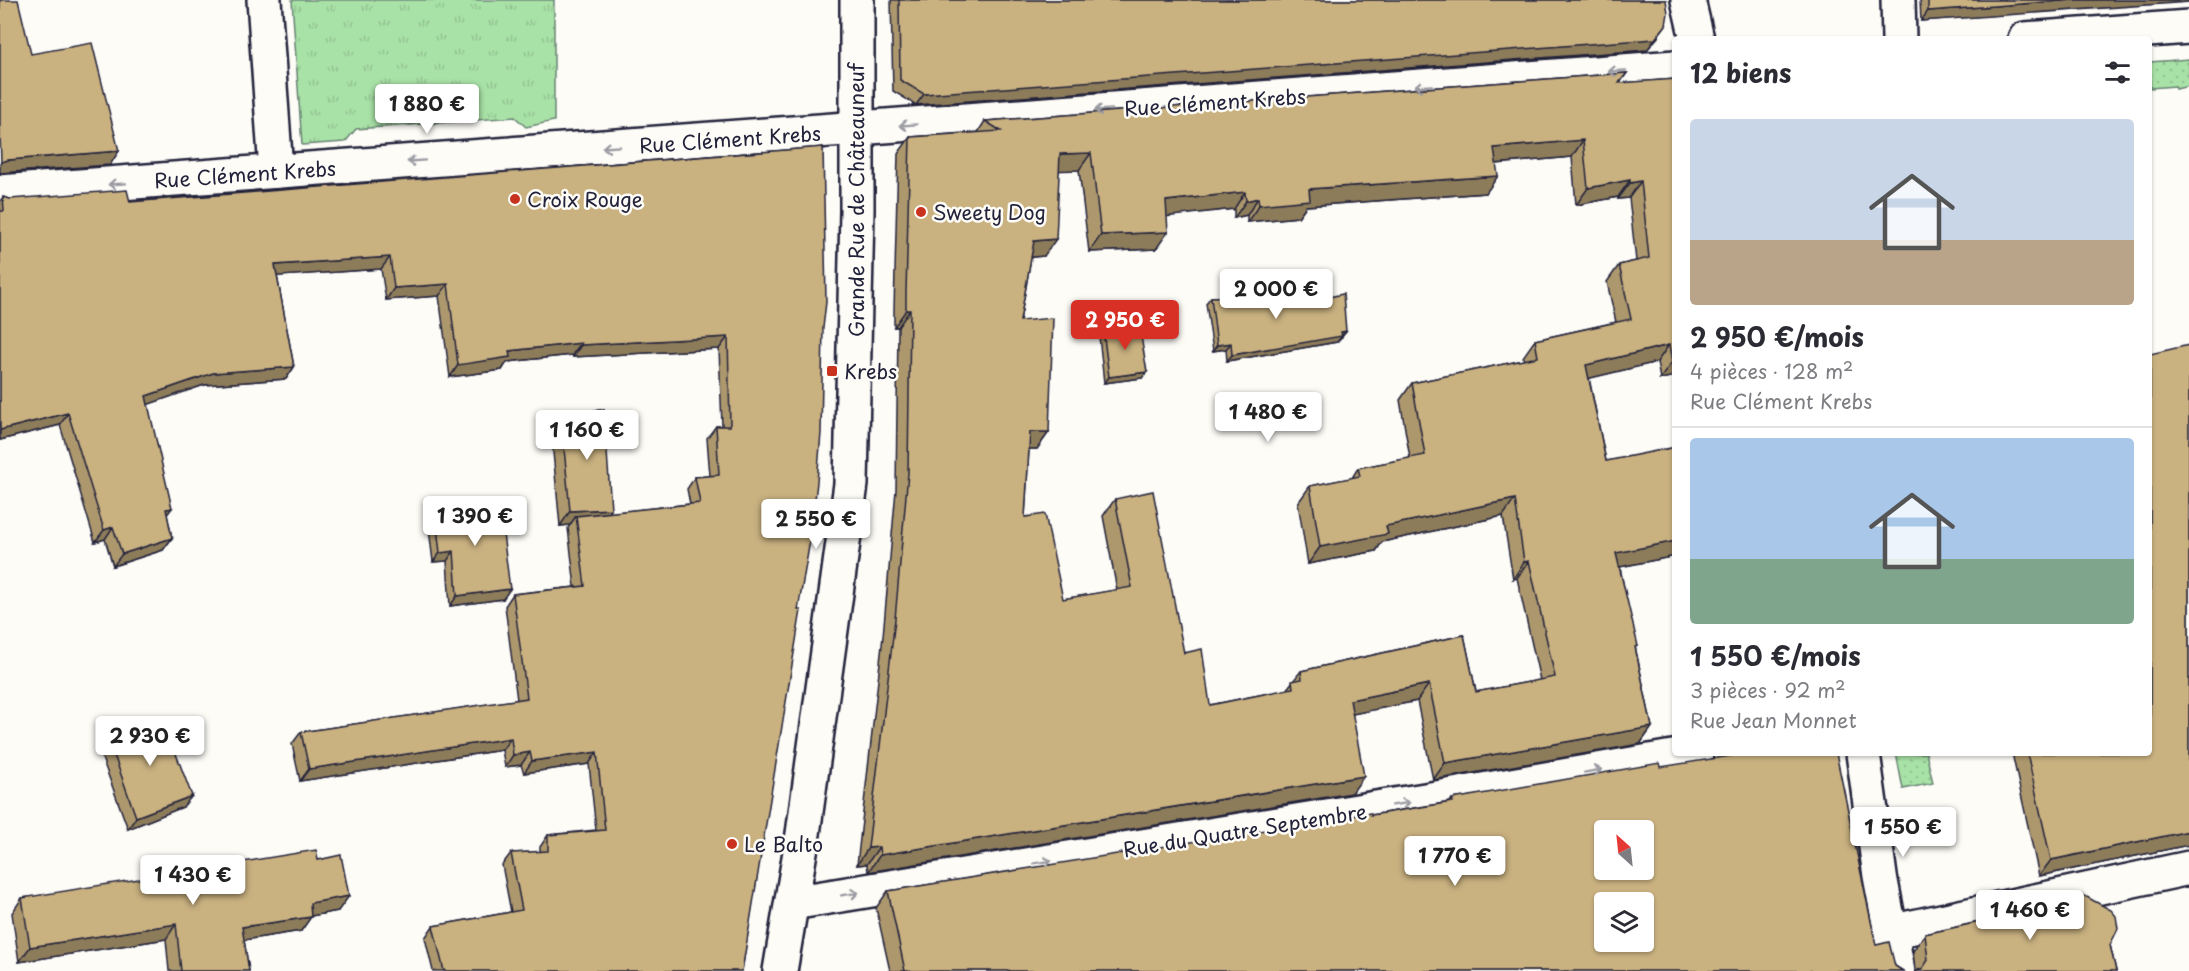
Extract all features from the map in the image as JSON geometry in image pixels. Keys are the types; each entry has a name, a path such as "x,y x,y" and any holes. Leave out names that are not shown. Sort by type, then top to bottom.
{"street":[{"path":"264,0 276,171"},
{"name":"Grande Rue de Châteauneuf","path":"780,971 792,903 851,483 858,129 857,0"},
{"path":"1688,0 1696,36"},
{"path":"1898,0 1899,36"},
{"path":"2066,36 2189,27"},
{"name":"Rue Clément Krebs","path":"0,192 1672,67"},
{"name":"Rue du Quatre Septembre","path":"792,903 1425,800 1679,756"},
{"path":"1863,756 1898,971"},
{"path":"1890,932 2189,868"}],"green space":[{"path":"292,0 554,0 554,121 526,127 515,117 356,129 345,142 302,145"},
{"path":"2189,59 2189,86 2176,89 2175,86 2152,88 2152,62"},
{"path":"1897,756 1927,756 1933,783 1903,789"}],"building":[{"path":"0,0 18,0 31,54 92,43 119,151 1,162"},
{"path":"899,0 1666,0 1668,13 1666,25 1655,39 924,94 900,80"},
{"path":"1928,0 2073,0 1928,11"},
{"path":"1627,73 1619,83 1672,79 1672,362 1669,345 1586,365 1606,461 1672,448 1672,542 1616,553 1638,646 1635,647 1652,727 1445,763 1429,684 1350,700 1364,776 880,855 879,847 868,848 895,619 908,473 910,310 906,310 906,293 910,137 1001,131 985,121","holes":["1583,140 1588,188 1630,180 1630,183 1641,181 1649,258 1619,265 1631,319 1535,340 1538,357 1412,383 1425,455 1358,468 1360,476 1310,486 1320,547 1388,534 1386,526 1515,499 1524,562 1529,561 1555,677 1476,692 1464,635 1301,671 1302,679 1292,681 1293,688 1210,705 1202,649 1184,653 1153,491 1115,499 1132,587 1063,599 1045,514 1025,517 1030,432 1049,432 1053,318 1020,321 1034,241 1056,239 1060,154 1091,153 1101,235 1168,232 1166,201 1245,192 1246,201 1258,198 1259,205 1310,200 1309,189 1498,176 1494,148"]},
{"path":"823,147 826,302 817,482 811,535 798,610 801,610 742,971 444,971 433,926 522,910 511,853 548,851 548,835 605,830 597,752 532,761 530,752 513,755 511,738 309,769 301,732 527,698 513,594 585,586 576,516 700,503 695,477 719,475 716,426 730,426 728,337 581,345 581,343 509,351 510,357 458,365 448,284 394,288 390,257 275,265 294,367 213,373 146,396 172,508 166,509 172,538 122,554 113,527 104,530 68,413 0,430 0,211 4,211 3,197 10,199 127,190 130,202"},
{"path":"1309,293 1310,301 1343,294 1346,331 1341,332 1342,336 1232,355 1231,343 1217,345 1211,297"},
{"path":"1139,324 1147,372 1109,377 1103,330"},
{"path":"2189,345 2189,831 2051,860 2028,756 2152,756 2152,354"},
{"path":"604,409 611,509 570,511 561,416"},
{"path":"499,502 510,589 457,596 454,551 440,553 435,510"},
{"path":"162,717 192,796 136,817 108,738"},
{"path":"1730,756 1837,756 1876,945 1889,942 1895,966 1903,971 905,971 888,891 1371,813 1371,815 1453,802 1452,799 1660,763 1661,767"},
{"path":"316,850 318,860 341,855 349,896 310,903 311,917 242,927 249,971 181,971 176,924 30,947 22,898"},
{"path":"2083,895 2111,910 2116,916 2118,929 2110,945 2116,971 1916,971 1923,968 1928,960 1925,934 2061,904 2060,900"}],"place":[{"name":"Croix Rouge","path":"515,199"},
{"name":"Sweety Dog","path":"921,212"},
{"name":"Krebs","path":"832,371"},
{"name":"Le Balto","path":"732,844"}]}
